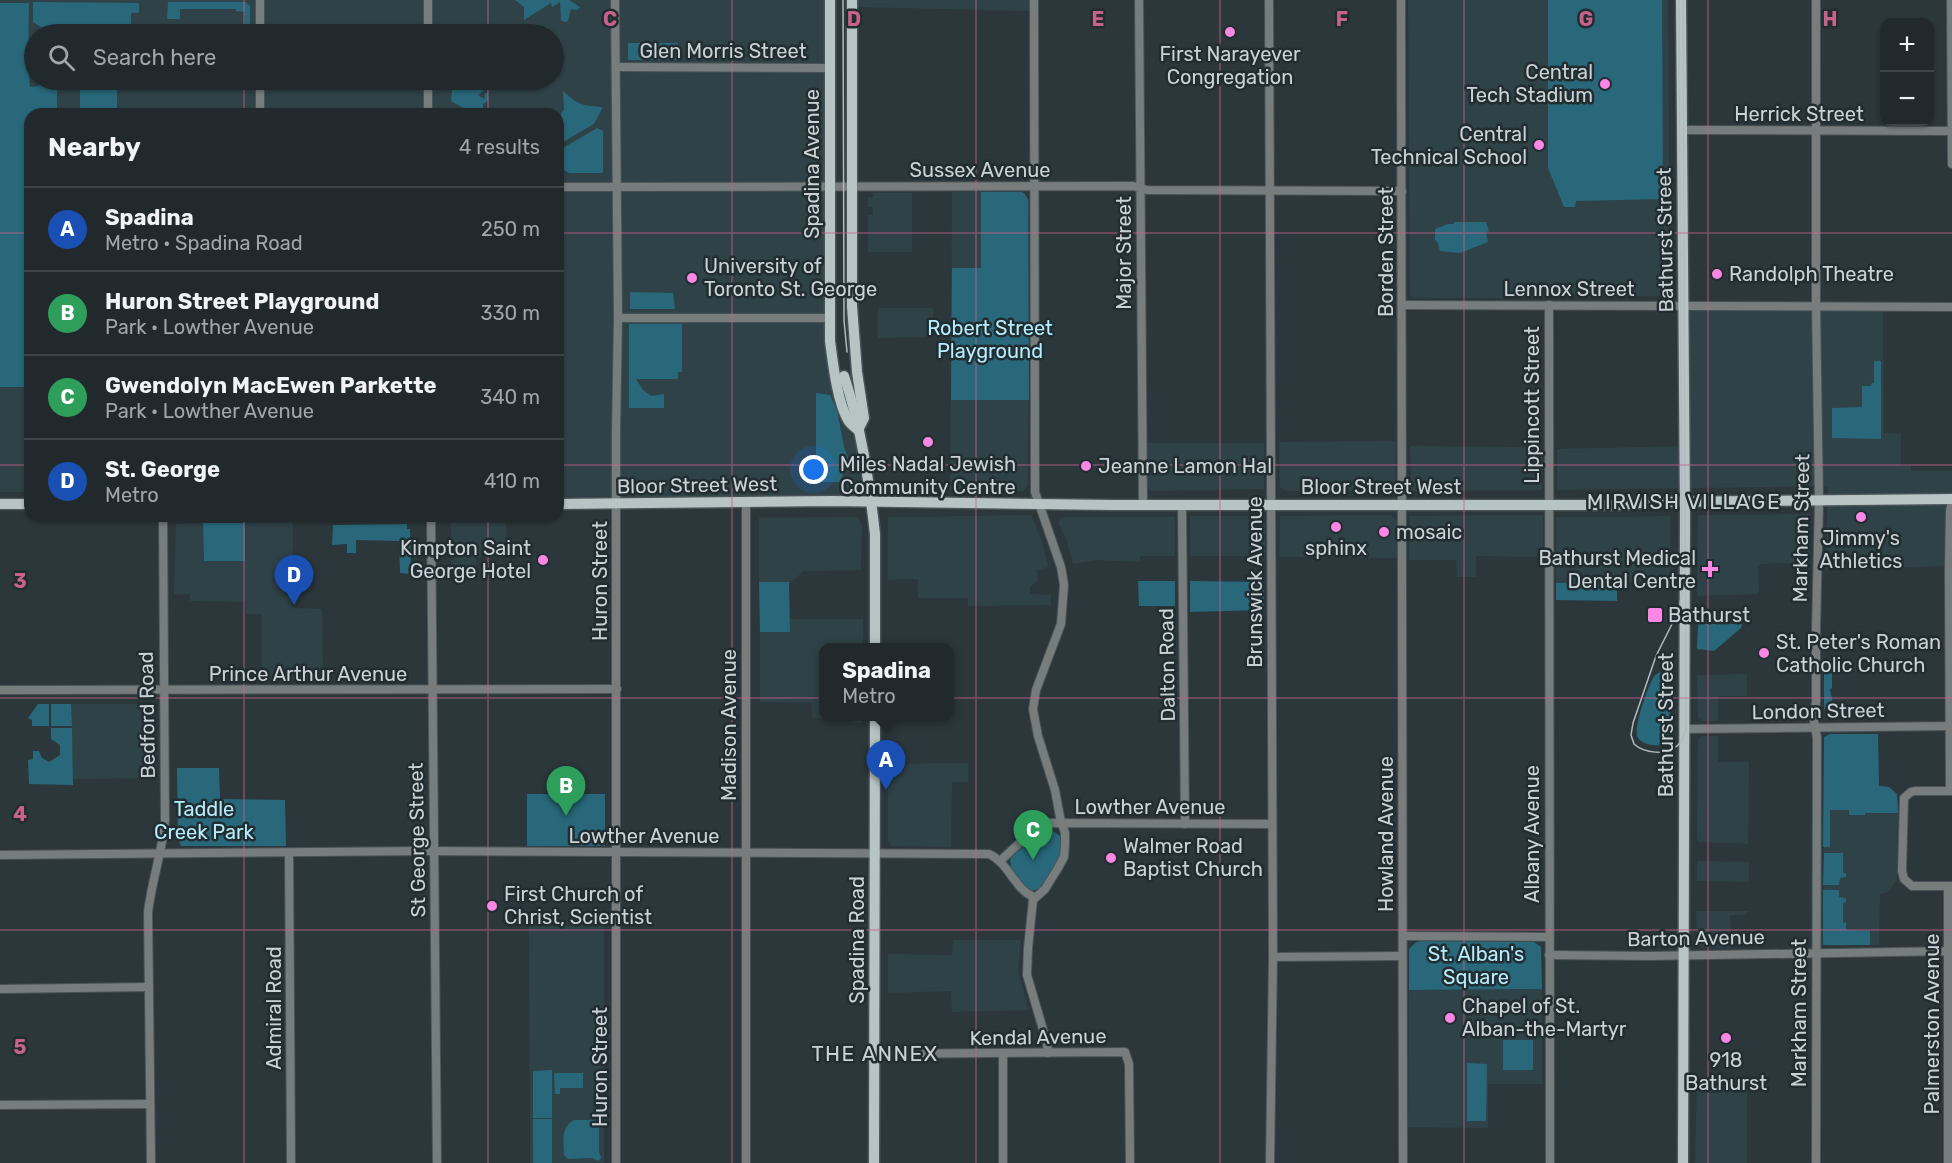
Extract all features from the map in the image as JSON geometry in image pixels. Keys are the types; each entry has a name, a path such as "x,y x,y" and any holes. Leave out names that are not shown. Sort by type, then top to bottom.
{"main road":[{"name":"Spadina Avenue","path":"830,0 831,353 840,377 848,421 858,430"},
{"name":"Spadina Avenue","path":"852,0 852,306 857,372 864,418 858,430 871,501"},
{"name":"Bathurst Street","path":"1682,0 1683,1163"},
{"path":"840,377 857,372"},
{"name":"Bloor Street West","path":"564,504 871,501 1143,505 1617,505 1651,502 1952,500"},
{"path":"871,501 875,534 875,643"},
{"path":"0,504 24,504"},
{"name":"Spadina Road","path":"874,1163 875,721"}],"street":[{"path":"260,0 260,24"},
{"path":"428,0 428,24"},
{"name":"Huron Street","path":"615,0 618,318 616,1163"},
{"path":"1000,861 1027,894 1034,897 1040,896 1064,857 1065,845 1056,790 1038,736 1034,709 1036,690 1058,637 1064,601 1061,567 1035,492 1034,0"},
{"name":"Major Street","path":"1139,0 1143,505"},
{"name":"Brunswick Avenue","path":"1269,0 1273,957 1270,1163"},
{"name":"Borden Street","path":"1401,0 1402,505"},
{"name":"Markham Street","path":"1816,0 1816,306 1819,502 1817,512 1815,727 1817,738 1816,1163"},
{"path":"1951,0 1952,164"},
{"name":"Glen Morris Street","path":"617,68 830,68"},
{"path":"260,90 260,108"},
{"path":"428,90 428,108"},
{"name":"Herrick Street","path":"1682,130 1952,131"},
{"name":"Sussex Avenue","path":"564,187 1034,186 1147,190 1402,191"},
{"name":"Lennox Street","path":"1403,305 1952,307"},
{"name":"Lippincott Street","path":"1549,305 1550,505"},
{"path":"618,318 830,318"},
{"path":"1950,886 1912,886 1904,879 1903,802 1911,792 1951,791 1950,534 1952,500"},
{"name":"Madison Avenue","path":"746,502 746,1163"},
{"name":"Dalton Road","path":"1182,505 1185,824"},
{"name":"Howland Avenue","path":"1402,505 1403,1163"},
{"name":"Albany Avenue","path":"1550,505 1550,1163"},
{"name":"Bedford Road","path":"151,1163 148,912 165,821 163,522"},
{"name":"St George Street","path":"431,522 437,1163"},
{"name":"Prince Arthur Avenue","path":"0,690 616,689"},
{"name":"London Street","path":"1684,729 1951,726"},
{"name":"Lowther Avenue","path":"0,855 746,852 989,854 1000,861 1038,826 1047,823 1272,824"},
{"name":"Admiral Road","path":"289,853 291,1163"},
{"name":"Palmerston Avenue","path":"1948,1163 1950,886"},
{"path":"1034,897 1027,975 1048,1053"},
{"path":"1403,936 1549,937"},
{"name":"Barton Avenue","path":"1549,955 1950,951"},
{"path":"1273,957 1402,956"},
{"path":"0,988 149,987"},
{"name":"Kendal Avenue","path":"875,1054 1122,1052 1126,1054 1129,1064 1130,1163"},
{"path":"1003,1054 1003,1163"},
{"path":"0,1105 150,1104"}],"shaded area":[{"name":"University of Toronto St. George","path":"0,0 824,0 826,341 846,428 856,442 863,495 564,497 564,108 24,108 24,492 0,492"},
{"path":"858,0 1031,0 1032,11 858,7"},
{"name":"Central Technical School","path":"1408,0 1668,0 1670,291 1667,296 1580,297 1574,294 1544,298 1414,298 1410,296"},
{"path":"1022,191 1029,199 1028,485 1024,491 950,490 952,192"},
{"name":"University of Toronto St. George","path":"873,193 912,193 912,252 868,252 868,215 873,215 873,207 868,207 868,197 873,197"},
{"path":"1683,306 1883,306 1884,433 1901,434 1901,465 1911,466 1911,471 1952,471 1952,566 1825,569 1828,486 1557,490 1557,449 1684,446"},
{"name":"University of Toronto St. George","path":"878,308 933,308 933,337 878,338"},
{"path":"1396,441 1395,491 1286,491 1280,487 1279,442"},
{"path":"1148,443 1264,443 1264,489 1151,491 1148,488"},
{"path":"1410,446 1542,447 1542,490 1411,491"},
{"path":"1810,514 1810,563 1761,564 1758,567 1759,594 1697,596 1698,515"},
{"path":"1031,515 1043,544 1048,567 1037,570 1038,580 1030,587 1030,594 1051,595 1051,605 968,606 968,598 918,598 918,579 888,580 888,517"},
{"path":"1391,515 1397,520 1397,558 1279,557 1280,516"},
{"path":"1190,516 1263,516 1265,556 1190,556"},
{"path":"1410,516 1543,516 1543,557 1476,556 1476,577 1457,577 1456,560 1409,560"},
{"path":"1670,516 1671,582 1556,583 1556,517"},
{"path":"857,517 862,525 861,570 804,571 789,584 789,582 759,582 759,518"},
{"path":"1061,517 1175,517 1175,556 1140,556 1140,562 1096,560 1073,564 1067,541 1058,523"},
{"path":"293,522 292,608 322,609 323,679 262,680 262,614 246,614 245,602 190,601 190,594 174,594 176,524 203,523 204,561 245,561 245,523"},
{"path":"451,523 506,523 506,553 481,553 481,558 476,558 476,578 451,577 451,560 454,559 451,546 454,546 454,541 451,540"},
{"path":"790,619 863,619 863,643 819,643 819,718 812,718 812,703 760,702 760,632 789,632"},
{"path":"1747,674 1747,696 1718,696 1718,721 1702,721 1698,718 1697,675"},
{"path":"71,704 154,704 157,778 73,779"},
{"path":"1702,736 1718,736 1718,762 1749,762 1748,844 1697,842 1698,741"},
{"path":"968,763 968,782 952,782 951,847 892,846 888,841 888,764"},
{"path":"1824,810 1849,810 1849,815 1898,813 1897,880 1887,893 1880,894 1879,945 1826,946 1823,944"},
{"path":"1697,861 1749,862 1749,882 1697,881"},
{"path":"1696,911 1748,911 1747,915 1730,915 1731,948 1706,948 1697,945"},
{"path":"529,926 604,926 604,1163 530,1163"},
{"path":"953,940 1021,940 1018,971 1029,1010 952,1012 951,991 888,993 888,954 952,955"},
{"path":"1542,989 1542,1084 1488,1084 1488,1128 1408,1127 1409,990"},
{"path":"1697,1077 1747,1077 1747,1163 1695,1163"}],"green space":[{"path":"515,0 569,0 580,7 577,10 571,9 568,21 564,22 561,20 560,2 552,7 551,3 524,20 524,7"},
{"name":"Central Tech Stadium","path":"1548,0 1662,0 1663,199 1576,201 1575,207 1564,207 1548,168"},
{"path":"33,2 139,3 139,13 131,13 131,24 36,24 33,22"},
{"path":"168,2 246,2 250,6 250,24 245,24 245,12 236,11 236,9 180,9 180,19 167,19"},
{"path":"0,3 29,3 29,24 24,24 24,90 57,90 57,108 24,108 24,387 0,387"},
{"path":"628,43 678,43 678,60 628,60"},
{"path":"80,90 117,90 117,108 80,108"},
{"path":"452,90 483,90 478,95 484,99 485,93 488,92 488,101 483,104 483,108 463,108 451,101"},
{"path":"563,91 577,102 602,107 602,109 594,124 564,142"},
{"path":"597,128 603,131 603,173 569,173 564,170 564,147"},
{"name":"Robert Street Playground","path":"981,192 1021,192 1028,200 1029,400 951,400 952,268 981,268"},
{"path":"1454,222 1486,222 1489,231 1486,232 1488,242 1460,253 1440,251 1435,240 1435,229 1454,224"},
{"path":"630,292 673,293 675,309 630,309"},
{"path":"629,324 682,324 682,372 678,372 678,379 636,379 643,390 651,396 664,394 664,408 629,408"},
{"path":"1874,361 1881,361 1881,439 1832,438 1832,408 1862,407 1862,386 1871,386 1874,383"},
{"path":"816,393 830,395 837,410 844,447 849,460 840,482 816,482"},
{"path":"203,523 245,523 245,561 204,561"},
{"path":"407,524 407,529 410,529 411,574 400,573 399,541 356,540 356,553 347,553 347,544 332,545 333,525"},
{"path":"1138,581 1175,581 1175,606 1139,606"},
{"path":"1190,581 1264,582 1264,610 1190,612"},
{"path":"759,582 789,582 790,632 760,632"},
{"path":"1617,582 1617,601 1556,600 1556,583"},
{"path":"1698,624 1742,624 1741,628 1714,651 1697,649"},
{"path":"1824,659 1837,659 1832,661 1832,688 1830,690 1834,708 1824,709"},
{"path":"1670,670 1670,746 1648,744 1638,738 1637,733 1641,708 1653,678 1658,673"},
{"path":"38,704 49,704 49,726 32,726 32,720 28,718"},
{"path":"51,704 71,704 72,726 51,726"},
{"path":"51,728 72,728 73,785 29,784 28,760 33,759 33,751 39,751 42,758 49,762 60,755 60,745 51,739"},
{"path":"1830,734 1878,734 1879,786 1889,787 1897,794 1898,813 1849,815 1849,810 1830,810 1830,847 1823,847 1824,737"},
{"name":"Taddle Creek Park","path":"177,768 219,768 220,799 285,800 286,846 181,846 178,839"},
{"path":"527,794 605,794 605,846 527,846"},
{"path":"1049,829 1061,839 1060,856 1041,888 1032,891 1011,869 1010,859 1028,842"},
{"path":"1824,853 1843,853 1843,873 1846,873 1846,877 1840,878 1839,885 1823,885"},
{"path":"1823,890 1839,890 1839,897 1846,898 1846,902 1843,903 1843,922 1846,923 1846,930 1870,931 1870,945 1823,945"},
{"name":"St. Alban's Square","path":"1420,941 1534,942 1541,947 1542,989 1409,990 1409,949"},
{"path":"1503,1040 1533,1040 1533,1070 1503,1070"},
{"path":"1467,1063 1487,1064 1486,1121 1467,1121"},
{"path":"552,1070 552,1118 533,1118 533,1071"},
{"path":"554,1073 583,1073 583,1088 560,1088 560,1094 555,1094"},
{"path":"533,1119 552,1119 552,1163 533,1163"},
{"path":"574,1120 595,1120 599,1124 601,1158 598,1161 592,1158 568,1159 564,1155 565,1131"}],"tram line":[{"path":"843,0 844,320 847,352"},
{"path":"1679,0 1682,591 1679,610 1656,656 1631,735 1634,744 1638,747 1655,752 1667,751 1677,746 1686,728 1683,0"}],"place":[{"name":"First Narayever Congregation","path":"1230,32"},
{"name":"Central Tech Stadium","path":"1605,84"},
{"name":"Central Technical School","path":"1539,145"},
{"name":"Randolph Theatre","path":"1717,274"},
{"name":"University of Toronto St. George","path":"692,278"},
{"name":"Miles Nadal Jewish Community Centre","path":"928,442"},
{"name":"Jeanne Lamon Hal","path":"1086,466"},
{"name":"Jimmy's Athletics","path":"1861,517"},
{"name":"sphinx","path":"1336,527"},
{"name":"mosaic","path":"1384,532"},
{"name":"Kimpton Saint George Hotel","path":"543,560"},
{"name":"Bathurst Medical Dental Centre","path":"1710,569"},
{"name":"St. George","path":"294,605"},
{"name":"Bathurst","path":"1655,615"},
{"name":"St. Peter's Roman Catholic Church","path":"1764,653"},
{"name":"Spadina","path":"886,790"},
{"name":"Huron Street Playground","path":"566,816"},
{"name":"Walmer Road Baptist Church","path":"1111,858"},
{"name":"Gwendolyn MacEwen Parkette","path":"1033,860"},
{"name":"First Church of Christ, Scientist","path":"492,906"},
{"name":"Chapel of St. Alban-the-Martyr","path":"1450,1018"},
{"name":"918 Bathurst","path":"1726,1038"}],"district":[{"name":"MIRVISH VILLAGE","path":"1684,502"},
{"name":"THE ANNEX","path":"875,1054"}]}
